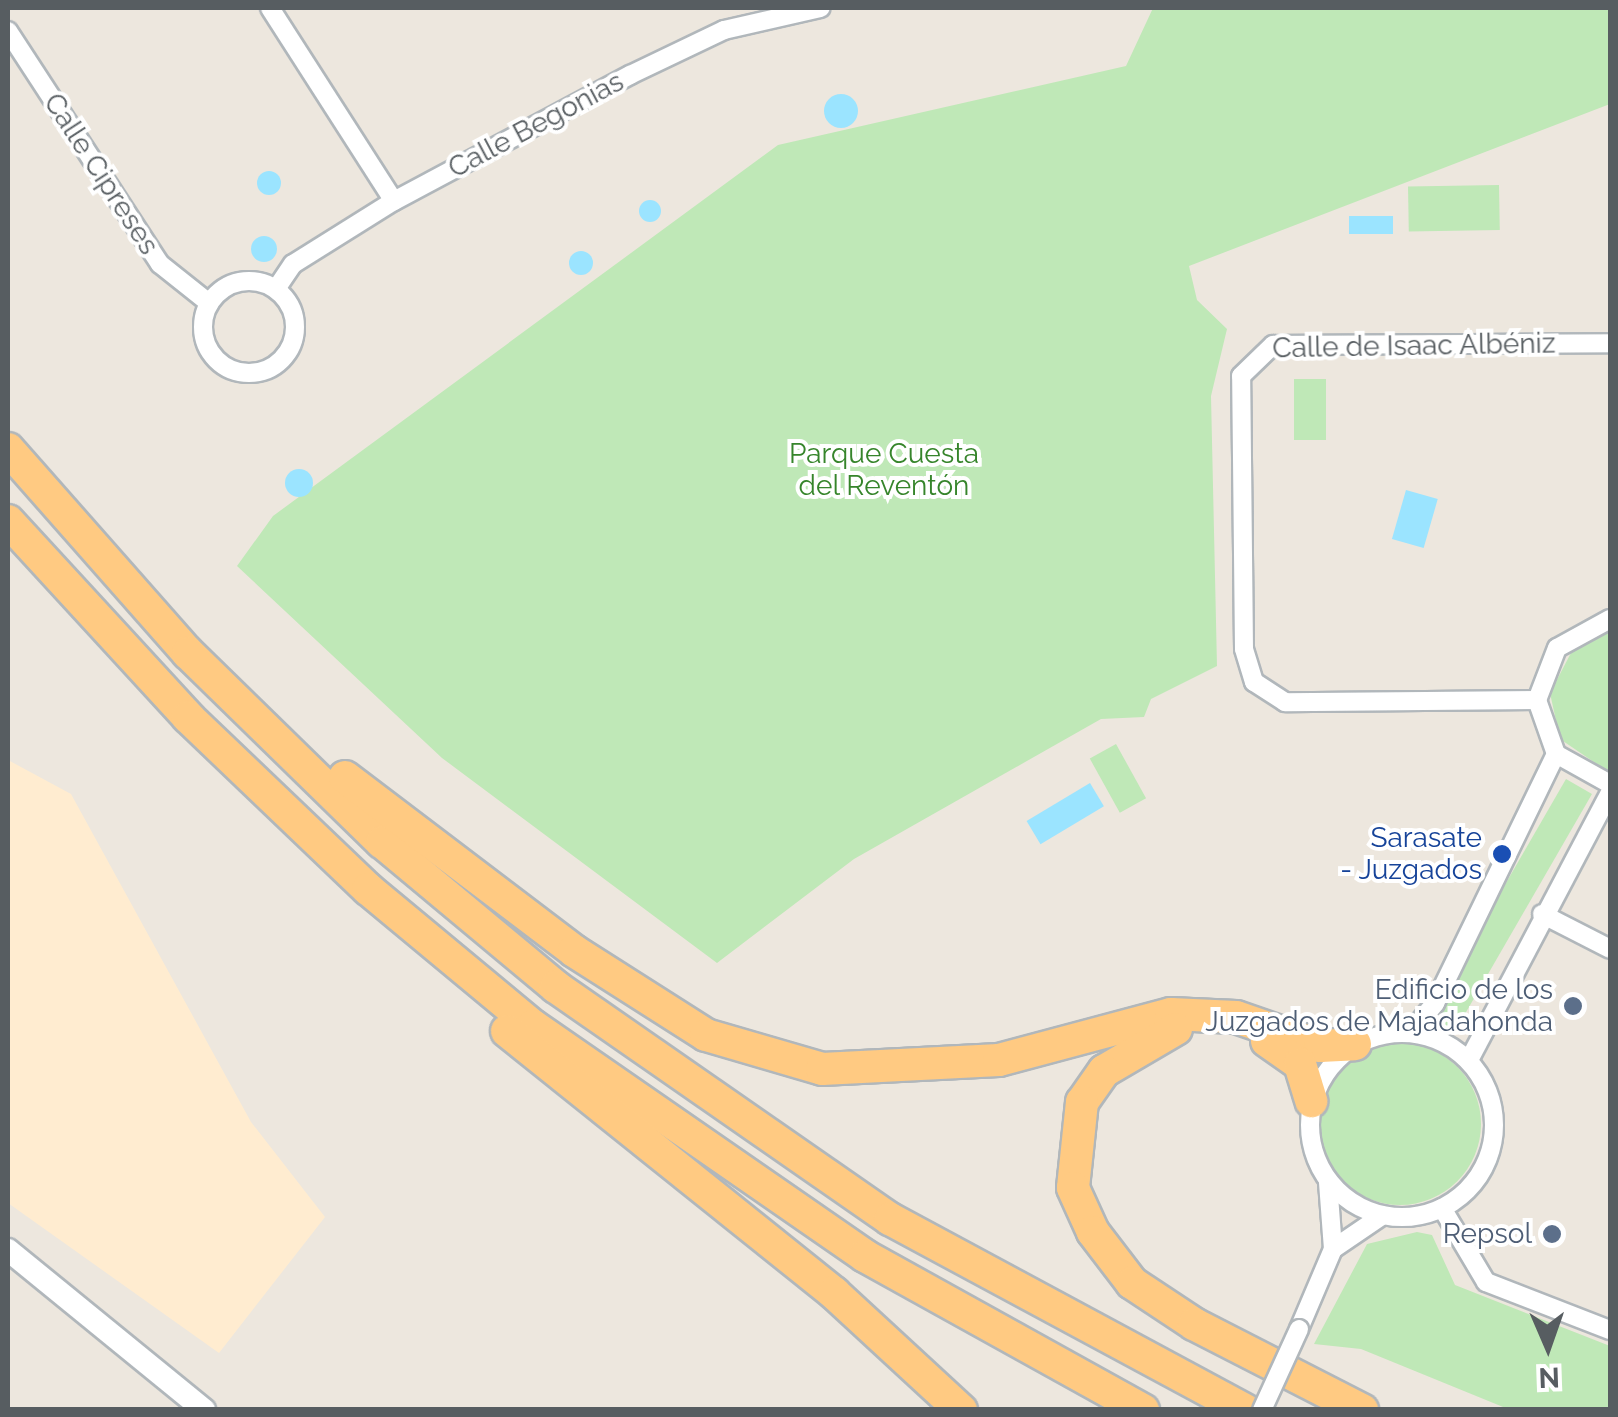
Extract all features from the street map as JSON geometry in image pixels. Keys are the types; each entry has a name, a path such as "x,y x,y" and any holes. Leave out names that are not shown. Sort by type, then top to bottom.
{"highway":[{"path":"8,449 188,653 382,842 703,1093 890,1220 1245,1410"},
{"path":"8,521 188,717 368,889 484,1012 834,1293 962,1410"},
{"path":"188,653 400,826 706,1035 822,1070 889,1071 1000,1060 1171,1014 1236,1017 1320,1046 1355,1044"},
{"path":"368,889 532,1026 768,1193 1143,1410"},
{"path":"1312,1101 1300,1064 1260,1036 1171,1029 1104,1070 1082,1102 1073,1188 1132,1283 1362,1410"}],"street":[{"path":"270,8 394,202"},
{"name":"Calle Begonias","path":"276,288 292,264 394,202 724,30 820,8"},
{"name":"Calle Cipreses","path":"8,31 160,264 209,302"},
{"path":"248,280 276,288 296,328 285,357 259,372 216,360 203,332 209,302 248,280"},
{"name":"Calle de Isaac Albéniz","path":"1537,700 1285,702 1254,682 1244,649 1238,398 1259,349 1610,344"},
{"path":"1610,619 1557,648 1537,700 1556,754 1610,784"},
{"path":"1411,1032 1435,1003 1556,754"},
{"path":"1469,1060 1542,914 1610,792"},
{"path":"1542,914 1610,949"},
{"path":"1262,1410 1333,1248 1328,1181 1310,1142 1312,1101 1327,1068 1355,1044 1411,1032 1469,1060 1494,1113 1493,1143 1482,1171 1442,1208 1383,1215 1333,1248"},
{"path":"1328,1181 1383,1215"},
{"path":"1442,1208 1486,1282 1610,1330"},
{"path":"8,1250 204,1410"}],"shaded area":[{"path":"8,760 71,794 251,1122 325,1217 219,1353 8,1203"}],"green space":[{"name":"Parque Cuesta del Reventón","path":"1153,8 1610,8 1610,104 1189,266 1197,300 1227,329 1211,396 1217,666 1151,699 1144,717 1101,719 854,859 717,963 442,758 237,566 273,516 778,145 1126,66"},
{"path":"1499,185 1500,230 1409,232 1408,187"},
{"path":"1294,379 1326,379 1326,440 1294,440"},
{"path":"1610,631 1610,773 1560,739 1550,693 1572,651"},
{"path":"1116,744 1146,798 1120,813 1090,759"},
{"path":"1566,779 1592,794 1452,1036 1426,1021"},
{"path":"1400,1043 1431,1050 1457,1067 1474,1093 1481,1124 1474,1155 1457,1181 1431,1198 1400,1205 1369,1198 1343,1181 1326,1155 1319,1124 1326,1093 1343,1067 1369,1050"},
{"path":"1417,1232 1432,1235 1455,1285 1610,1346 1610,1409 1508,1409 1361,1349 1314,1344 1367,1244"}],"water":[{"path":"841,94 853,99 858,111 853,123 841,128 829,123 824,111 829,99"},
{"path":"269,171 278,174 278,192 269,195 260,192 257,183 260,174"},
{"path":"650,200 658,203 658,219 650,222 642,219 639,211 642,203"},
{"path":"1349,216 1393,216 1393,234 1349,234"},
{"path":"264,236 273,240 277,249 273,258 264,262 255,258 251,249 255,240"},
{"path":"581,251 593,263 581,275 569,263"},
{"path":"299,469 309,473 313,483 309,493 299,497 289,493 285,483 289,473"},
{"path":"1406,490 1438,499 1424,548 1392,539"},
{"path":"1090,783 1104,806 1040,844 1027,821"}],"place":[{"name":"Sarasate - Juzgados","path":"1502,854"},
{"name":"Edificio de los Juzgados de Majadahonda","path":"1573,1006"},
{"name":"Repsol","path":"1552,1234"}]}
